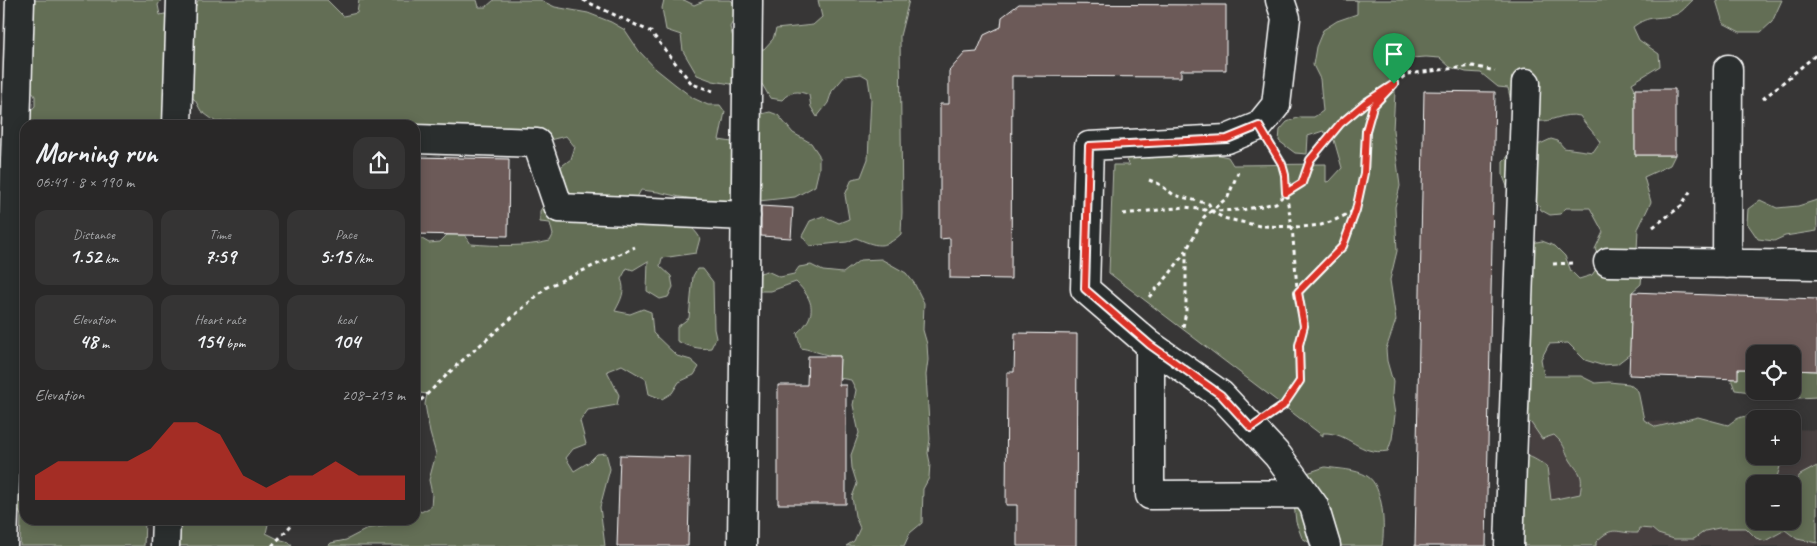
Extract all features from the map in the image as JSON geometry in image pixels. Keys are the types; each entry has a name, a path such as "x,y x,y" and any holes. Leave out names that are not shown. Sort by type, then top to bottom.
{"street":[{"path":"3,546 7,211 20,0"},
{"path":"177,120 181,0"},
{"path":"742,546 748,0"},
{"path":"1280,0 1286,18 1276,105 1251,129 1227,139 1089,146 1085,289 1150,345 1221,395 1278,456 1314,506 1326,546"},
{"path":"1726,264 1728,69"},
{"path":"1509,546 1526,83"},
{"path":"420,139 537,144 559,208 746,216"},
{"path":"1608,262 1817,265"},
{"path":"1150,345 1150,495 1305,494"},
{"path":"165,546 166,525"}],"path":[{"path":"583,0 651,32 692,84 747,102"},
{"path":"1727,127 1789,79 1817,54"},
{"path":"1088,210 1111,214 1185,207 1212,210 1242,210 1276,203 1286,193 1302,183 1310,160 1340,124 1365,103 1407,74 1473,66 1502,72 1526,83"},
{"path":"1298,292 1343,246 1356,210 1364,173 1366,131 1373,106 1394,84"},
{"path":"1251,129 1282,164 1285,175 1298,292 1304,326 1299,345 1300,381 1283,406 1251,428"},
{"path":"1123,322 1146,301 1168,276 1186,251 1204,217 1228,197 1241,165 1251,129"},
{"path":"1652,228 1681,206 1692,190"},
{"path":"1212,210 1223,218 1260,226 1302,227 1321,225 1356,210"},
{"path":"420,401 456,366 547,286 638,246"},
{"path":"1173,361 1180,342 1186,312 1186,251"},
{"path":"1520,265 1608,262"},
{"path":"272,546 291,525"}],"shaded area":[{"path":"1531,414 1746,426 1746,465 1801,465 1801,429 1817,430 1817,546 1524,546"}],"green space":[{"path":"27,0 161,0 158,5 160,15 196,6 198,0 327,0 343,16 357,13 359,0 477,0 479,7 486,7 494,0 540,0 555,7 588,13 625,30 639,51 656,69 676,85 693,98 708,105 720,105 725,112 719,140 732,142 747,131 757,115 770,112 778,115 793,133 811,143 819,155 819,169 815,186 795,197 759,201 711,201 641,190 635,201 680,219 694,230 700,238 696,253 662,258 660,266 671,276 673,287 668,297 660,299 647,291 648,261 633,270 627,268 621,279 623,291 615,311 630,314 643,309 651,312 653,333 677,356 691,360 699,367 694,375 679,382 672,393 662,399 649,394 646,379 622,365 607,371 619,395 617,405 588,410 580,421 586,444 573,449 566,458 574,471 589,462 597,454 606,453 610,469 600,507 605,546 328,546 331,543 346,540 369,528 386,525 420,525 420,511 431,507 432,494 429,480 436,454 425,404 427,394 420,393 420,238 429,243 440,242 447,235 465,235 471,244 501,246 550,241 553,235 550,223 540,222 540,211 559,180 559,168 571,159 575,147 566,136 537,143 420,135 420,120 213,120 201,111 195,100 179,87 168,120 27,120 27,115 35,106 35,96 30,89"},
{"path":"664,0 684,0 694,5 706,0 731,0 739,10 730,27 735,45 764,49 773,39 776,29 813,25 822,17 818,0 909,0 900,36 901,234 890,242 880,245 856,238 847,242 810,246 802,236 810,221 823,216 839,223 849,219 845,195 852,179 861,177 868,159 871,98 868,78 861,74 845,76 832,91 828,103 817,117 811,107 809,95 805,93 791,93 782,100 770,98 762,84 747,82 731,84 713,81 697,75 683,51 681,35 666,30 662,8"},
{"path":"1357,0 1693,0 1677,14 1644,20 1633,27 1639,40 1659,54 1660,66 1632,83 1635,89 1635,155 1675,155 1670,165 1644,177 1651,202 1638,229 1637,250 1642,275 1641,284 1632,292 1630,354 1617,364 1601,365 1585,360 1568,343 1549,344 1541,359 1544,376 1581,376 1595,383 1629,384 1638,391 1644,420 1656,427 1698,417 1728,425 1741,417 1746,416 1746,465 1780,465 1778,475 1746,475 1746,528 1719,528 1705,531 1694,539 1674,539 1658,534 1652,529 1639,528 1638,533 1615,531 1607,533 1596,542 1596,546 1511,546 1497,470 1500,460 1515,456 1525,456 1547,467 1551,500 1580,494 1581,481 1580,474 1558,439 1554,435 1542,439 1531,423 1523,419 1502,369 1501,354 1508,340 1520,245 1542,241 1555,246 1565,256 1571,271 1579,279 1592,275 1601,262 1595,249 1603,232 1590,208 1566,208 1560,214 1550,215 1541,210 1531,191 1508,189 1503,176 1503,161 1515,150 1540,144 1551,139 1558,141 1564,148 1593,152 1600,142 1580,116 1568,115 1538,121 1527,116 1512,103 1508,88 1498,87 1481,73 1466,72 1450,67 1440,58 1398,56 1391,64 1395,92 1393,130 1400,186 1395,207 1397,251 1390,280 1396,320 1386,349 1387,361 1393,382 1392,395 1395,415 1392,439 1388,451 1378,452 1369,450 1332,434 1323,433 1323,436 1109,273 1113,165 1130,165 1126,161 1130,157 1219,155 1228,157 1233,165 1326,164 1326,182 1330,181 1342,168 1334,140 1323,131 1308,136 1307,154 1295,153 1279,141 1280,130 1287,122 1300,117 1314,117 1323,111 1320,79 1313,65 1316,47 1323,30 1337,21 1357,14"},
{"path":"1716,0 1782,0 1772,22 1761,32 1740,32 1723,23"},
{"path":"1760,200 1777,208 1798,206 1817,200 1817,231 1785,236 1774,241 1758,239 1747,223 1748,209"},
{"path":"881,259 906,273 914,283 924,303 923,330 927,344 928,360 926,375 930,439 928,453 930,463 929,478 923,489 922,523 910,533 904,546 846,546 854,541 860,528 855,516 852,497 857,484 852,468 851,455 859,433 853,405 856,390 851,380 839,378 840,356 801,348 797,333 808,320 811,308 807,295 796,282 771,291 757,291 757,279 760,273 767,271 780,277 794,274 799,267 811,265 823,271 843,273 860,260"},
{"path":"697,269 703,269 713,282 714,329 716,338 711,348 694,347 677,341 677,327 689,318 693,276"},
{"path":"1738,369 1746,369 1746,391 1735,390 1731,379 1737,378"},
{"path":"1801,370 1817,371 1817,397 1801,398"},
{"path":"20,457 20,513 15,499 16,462"},
{"path":"1817,466 1817,543 1797,539 1785,530 1801,530 1800,475"},
{"path":"1325,467 1358,472 1373,481 1382,508 1382,546 1311,546 1310,543 1302,538 1296,522 1293,494 1301,475"},
{"path":"21,525 145,525 144,546 20,546"},
{"path":"177,525 268,525 266,533 289,542 292,546 175,546"},
{"path":"1748,530 1785,530 1765,541 1756,538"}],"building":[{"path":"1019,4 1226,5 1226,70 1181,70 1181,77 1012,76 1011,279 950,278 950,238 940,239 940,104 949,104 949,71 965,53 977,52 984,35 1001,27 1002,17"},
{"path":"1635,89 1675,89 1675,155 1635,155"},
{"path":"1424,91 1495,92 1486,546 1415,546"},
{"path":"420,157 509,159 508,236 420,234"},
{"path":"761,206 793,208 791,238 761,236"},
{"path":"1632,292 1817,299 1817,371 1801,370 1801,345 1746,345 1746,369 1738,369 1738,379 1629,375"},
{"path":"1015,333 1077,334 1076,546 1017,546 1017,505 1006,505 1007,372 1014,372"},
{"path":"808,356 840,356 839,385 846,385 846,504 778,504 778,385 807,385"},
{"path":"620,455 690,457 688,546 617,546"}],"route":[{"path":"1394,84 1373,106 1366,131 1364,173 1356,210 1343,246 1298,292 1304,326 1299,345 1300,381 1283,406 1251,428 1221,395 1150,345 1085,289 1089,146 1227,139 1259,126 1282,164 1286,193 1302,183 1310,160 1340,124 1365,103 1394,84"}]}
